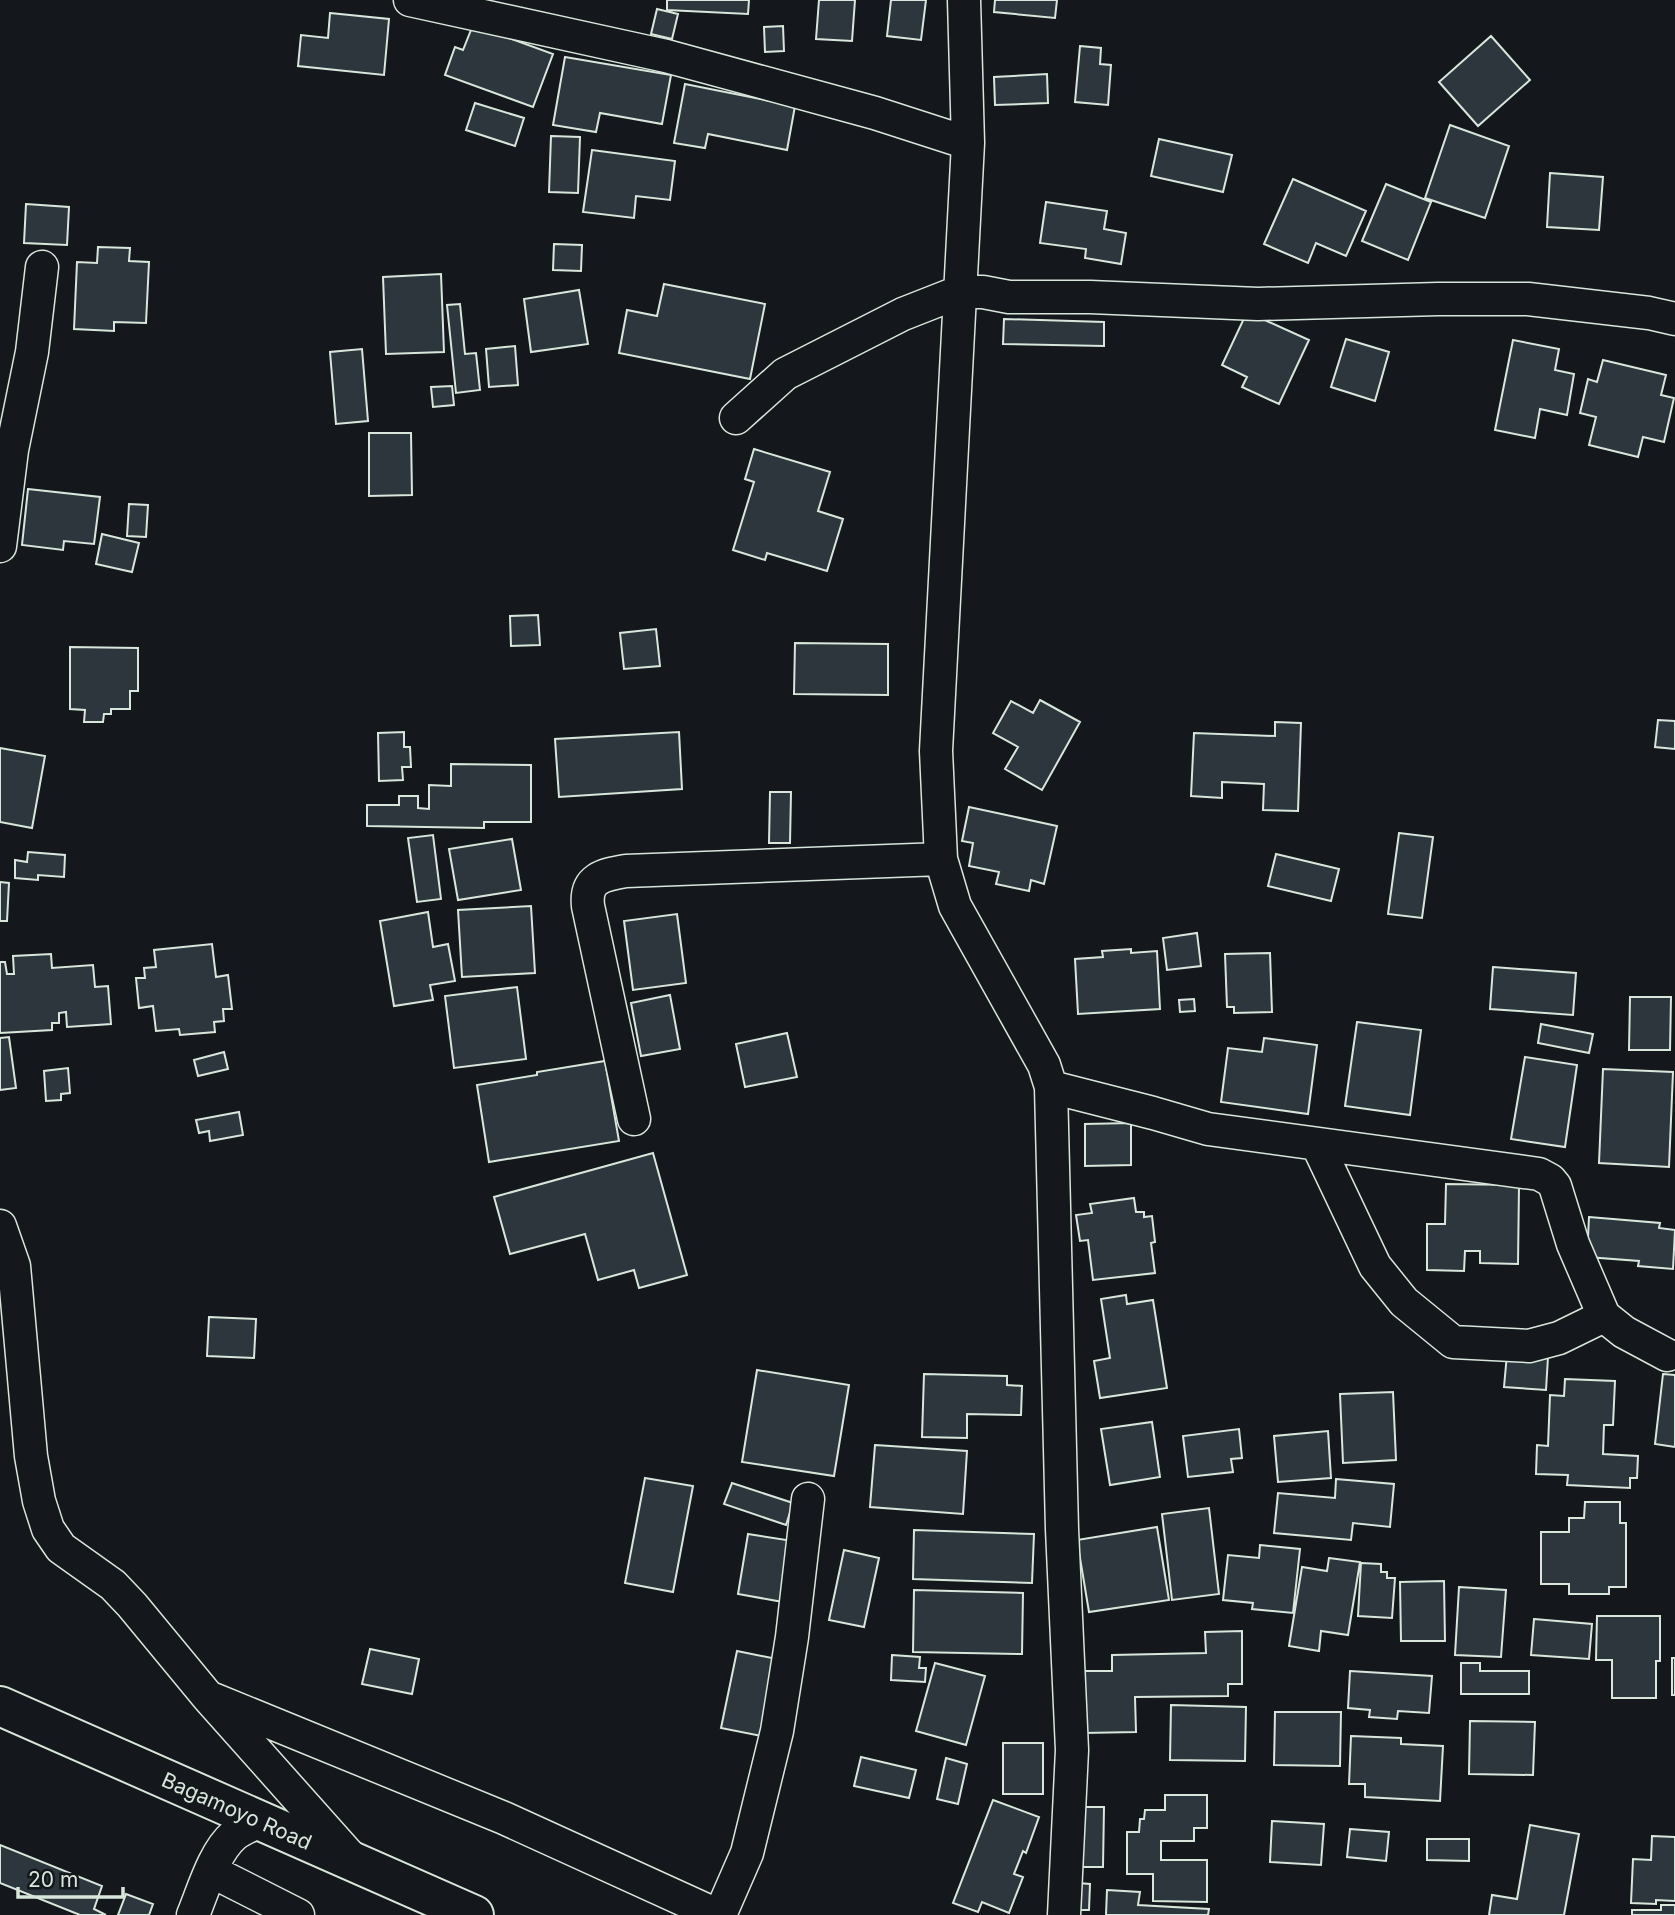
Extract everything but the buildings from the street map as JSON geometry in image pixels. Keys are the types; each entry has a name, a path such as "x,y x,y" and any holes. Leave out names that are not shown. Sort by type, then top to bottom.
{"highway":[{"name":"Bagamoyo Road","path":"0,1706 474,1915"}],"street":[{"path":"410,0 666,56 875,113 968,143"},
{"path":"964,0 968,143 936,751 941,859 955,905 1044,1065 1051,1087 1062,1515 1072,1750 1064,1915"},
{"path":"0,546 12,450 32,352 42,267"},
{"path":"737,418 785,374 903,314 959,292 983,292 1009,297 1090,297 1258,304 1528,299 1649,313 1675,320"},
{"path":"634,1119 588,906 587,896 597,879 607,874 626,872 941,859"},
{"path":"1051,1087 1208,1129 1539,1174 1555,1186 1573,1244 1604,1315 1624,1332 1667,1355"},
{"path":"1317,1144 1375,1266 1404,1302 1452,1342 1529,1346 1559,1338 1604,1315"},
{"path":"0,1226 13,1266 31,1456 39,1502 48,1529 61,1548 113,1585 132,1605 208,1697 356,1864"},
{"path":"208,1697 504,1818 718,1915 747,1853 778,1731 807,1499"},
{"path":"193,1915 223,1849 235,1835 259,1821"},
{"path":"211,1871 298,1915"}]}
